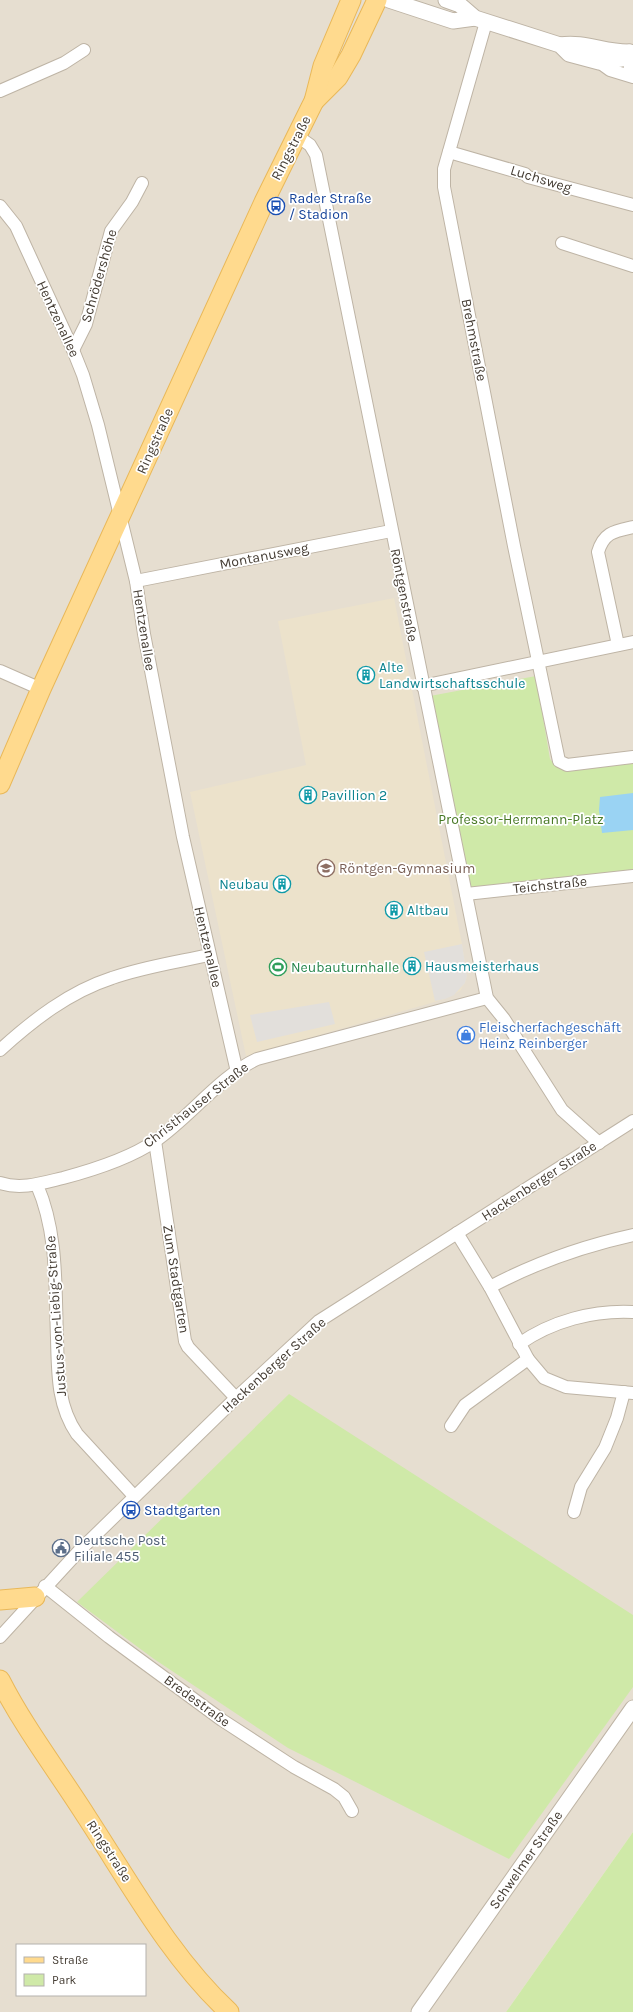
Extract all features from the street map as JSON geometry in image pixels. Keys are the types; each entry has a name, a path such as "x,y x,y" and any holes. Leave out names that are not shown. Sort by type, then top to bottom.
{"main road":[{"name":"Ringstraße","path":"0,784 41,689 121,518 264,202 314,101 323,66 351,0"},
{"name":"Ringstraße","path":"314,101 338,77 351,55 377,0"},
{"path":"0,1600 40,1592"},
{"name":"Ringstraße","path":"0,1680 27,1728 156,1923 192,1972 214,1998 229,2012"},
{"path":"0,1710 9,1713 27,1728"}],"street":[{"path":"389,0 453,20 480,20 560,45 573,43 607,50 631,52"},
{"path":"446,0 460,4 480,20"},
{"name":"Brehmstraße","path":"480,20 444,168 444,187 557,754 560,763 571,765 633,757"},
{"path":"560,45 569,54 599,62 610,70 633,76"},
{"path":"0,91 64,63 84,50"},
{"path":"599,62 621,59 631,52"},
{"path":"631,52 630,71 633,76"},
{"name":"Röntgenstraße","path":"297,136 310,145 316,155 422,686 487,998 504,1019 562,1110 599,1143"},
{"name":"Luchsweg","path":"449,152 525,174 528,177 633,205"},
{"name":"Schrödershöhe","path":"73,350 86,324 111,231 132,202 142,183"},
{"name":"Hentzenallee","path":"0,206 16,226 73,350 83,374 98,425 136,581 161,728 237,1072"},
{"path":"562,243 633,266"},
{"path":"618,645 598,552 603,539 611,533 633,527"},
{"name":"Montanusweg","path":"136,581 391,531"},
{"path":"422,686 633,642"},
{"path":"0,671 41,689"},
{"name":"Teichstraße","path":"466,894 633,876"},
{"path":"0,1050 42,1014 88,987 127,973 210,955"},
{"name":"Christhauser Straße","path":"0,1183 13,1185 37,1185 72,1176 112,1162 155,1141 237,1072 257,1059 487,998"},
{"name":"Hackenberger Straße","path":"0,1637 40,1592 134,1496 319,1321 633,1121"},
{"name":"Zum Stadtgarten","path":"155,1141 185,1341 188,1347 236,1398"},
{"name":"Justus-von-Liebig-Straße","path":"37,1185 49,1219 54,1257 58,1376 63,1404 70,1423 77,1434 134,1496"},
{"path":"458,1233 490,1287 519,1344 528,1359 544,1378 557,1385 578,1389 629,1393 604,1448 581,1487 574,1512"},
{"path":"490,1287 556,1257 593,1245 633,1235"},
{"path":"519,1344 533,1335 564,1321 605,1313 633,1312"},
{"path":"452,1426 465,1405 528,1359"},
{"name":"Bredestraße","path":"40,1592 103,1632 222,1720 294,1767 334,1789 344,1797 352,1810"},
{"name":"Schwelmer Straße","path":"419,2012 633,1708"}],"shaded area":[{"path":"0,0 633,0 633,1832 506,2012 0,2012"},
{"name":"Röntgen-Gymnasium","path":"394,598 462,944 467,976 465,983 460,991 445,999 246,1056 190,792 306,765 278,621"},
{"path":"462,944 467,976 465,983 454,995 435,1001 424,952"},
{"path":"329,1002 335,1024 257,1042 250,1015"}],"green space":[{"name":"Professor-Herrmann-Platz","path":"536,676 550,759 557,767 566,770 633,762 633,870 471,889 430,696"},
{"path":"289,1394 633,1615 633,1687 509,1859 288,1748 154,1659 77,1602"},
{"path":"633,1832 633,2012 506,2012"}],"water":[{"path":"633,793 633,830 602,833 599,810 600,797"}],"place":[{"name":"Rader Straße / Stadion","path":"276,206"},
{"name":"Alte Landwirtschaftsschule","path":"366,675"},
{"name":"Pavillion 2","path":"308,795"},
{"name":"Röntgen-Gymnasium","path":"326,868"},
{"name":"Neubau","path":"282,884"},
{"name":"Altbau","path":"394,910"},
{"name":"Hausmeisterhaus","path":"412,966"},
{"name":"Neubauturnhalle","path":"278,967"},
{"name":"Fleischerfachgeschäft Heinz Reinberger","path":"466,1035"},
{"name":"Stadtgarten","path":"131,1510"},
{"name":"Deutsche Post Filiale 455","path":"61,1548"}]}
